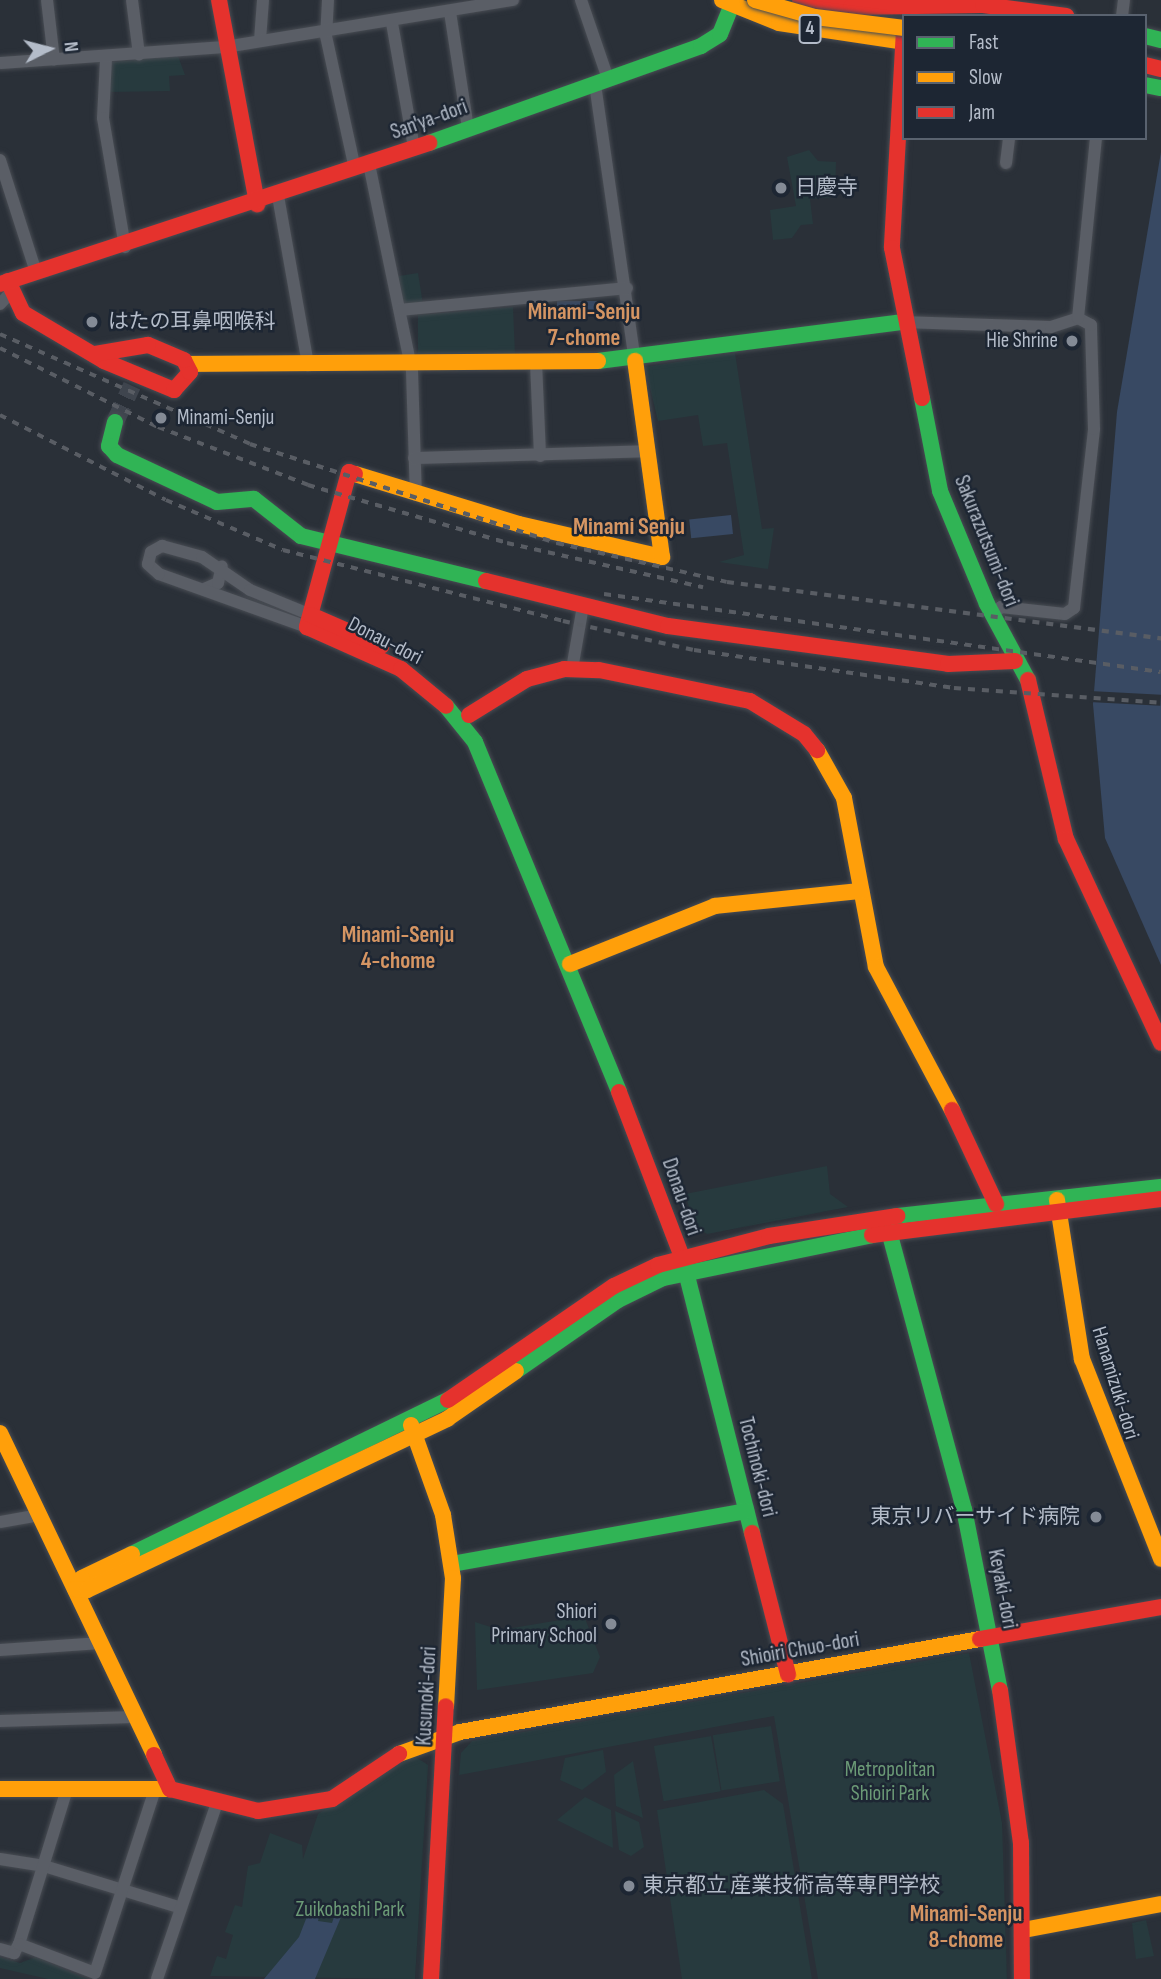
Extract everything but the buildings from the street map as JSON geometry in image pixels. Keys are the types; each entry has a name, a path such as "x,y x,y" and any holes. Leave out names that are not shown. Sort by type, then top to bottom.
{"main road":[{"path":"219,0 225,47 257,204"},
{"name":"4","path":"755,0 815,17 902,27"},
{"name":"4","path":"800,0 904,12 1048,14"},
{"name":"San'ya-dori","path":"4,285 257,204 601,82 716,38 729,2"},
{"name":"4","path":"729,2 798,27 902,42"},
{"name":"Sakurazutsumi-dori","path":"902,66 891,248 902,322 940,491 992,615 1015,661 1029,681 1066,839 1161,1043"},
{"name":"San'ya-dori","path":"4,285 36,272 120,249"},
{"path":"4,285 23,313 135,380 178,390 188,364"},
{"path":"94,354 142,344 188,364 410,366 635,361 902,322"},
{"path":"309,621 333,542 349,472 416,495 662,557 635,361"},
{"path":"114,422 109,446 117,455 217,502 254,499 295,534 668,626 948,664 1015,661"},
{"name":"Donau-dori","path":"309,621 397,654 468,715 507,779 576,961 684,1264"},
{"name":"Donau-dori","path":"309,621 401,669 460,722 488,764 576,961"},
{"path":"468,715 512,685 572,669 736,697 792,723 819,749 838,782 876,967 992,1185 996,1204"},
{"path":"576,961 715,906 861,891"},
{"path":"75,1589 82,1578 413,1429 500,1370 614,1286 684,1264 996,1204 1058,1206 1161,1187"},
{"path":"887,1225 1058,1206 1161,1199"},
{"name":"Hanamizuki-dori","path":"1058,1206 1082,1359 1107,1435 1161,1559"},
{"name":"Keyaki-dori","path":"887,1225 961,1496 990,1637 1017,1801 1024,1930 1022,1979"},
{"name":"Tochinoki-dori","path":"684,1264 788,1674"},
{"name":"Kusunoki-dori","path":"413,1429 452,1564 447,1736 431,1979"},
{"path":"0,1433 135,1717 162,1789"},
{"path":"452,1564 746,1511"},
{"name":"Shioiri Chuo-dori","path":"0,1789 162,1789 258,1811 314,1805 407,1749 447,1736 1161,1606"},
{"path":"1024,1930 1161,1904"}],"street":[{"path":"47,0 54,60"},
{"path":"132,0 139,55"},
{"path":"260,40 262,0"},
{"path":"328,0 325,32 400,310 410,366 416,495"},
{"path":"0,64 106,59 225,47 392,23 513,0"},
{"path":"582,0 601,82 635,361"},
{"path":"450,12 468,128"},
{"path":"392,23 414,148"},
{"path":"106,59 103,118 120,249"},
{"path":"1006,163 1009,140"},
{"path":"1078,318 1096,140"},
{"path":"0,160 36,272"},
{"path":"278,196 308,365"},
{"path":"0,304 4,285"},
{"path":"400,310 627,288"},
{"path":"902,322 1026,328 1078,318 1091,325 1088,380 1094,420 1074,608 1065,614 1001,607 992,615"},
{"path":"537,363 540,456"},
{"path":"414,458 648,451"},
{"path":"168,546 222,566 250,590 309,621 154,572 151,552 168,546"},
{"path":"204,589 218,583 222,566"},
{"path":"572,669 583,606"},
{"path":"0,1522 39,1515"},
{"path":"0,1650 101,1643"},
{"path":"0,1721 135,1717"},
{"path":"0,1949 14,1953 19,1944 67,1789"},
{"path":"95,1973 121,1890 162,1789"},
{"path":"156,1979 217,1803"},
{"path":"0,1859 44,1866 181,1908"},
{"path":"19,1944 108,1979"}],"green space":[{"path":"178,56 185,75 169,76 170,91 107,92 112,62"},
{"path":"809,150 818,161 836,162 835,197 810,199 813,224 801,225 792,238 773,240 770,210 796,206 787,157"},
{"path":"418,273 423,304 402,307 397,276"},
{"path":"513,307 515,355 418,357 418,315"},
{"path":"735,353 762,529 774,528 768,569 719,562 744,555 727,443 703,446 698,415 658,421 645,367"},
{"path":"827,1166 830,1194 848,1207 707,1234 695,1226 685,1194"},
{"path":"584,1616 600,1657 593,1673 477,1690 475,1622 500,1630"},
{"name":"Metropolitan Shioiri Park","path":"969,1653 1002,1823 1007,1979 818,1979 774,1716 459,1775 461,1753 472,1741"},
{"path":"771,1726 780,1781 721,1791 713,1735"},
{"path":"711,1736 721,1791 664,1801 654,1746"},
{"path":"603,1750 606,1772 582,1790 560,1780 565,1758"},
{"name":"Zuikobashi Park","path":"414,1756 428,1765 415,1979 210,1976 217,1956 226,1959 233,1935 225,1932 235,1905 242,1907 248,1866 260,1863 270,1833 302,1845 303,1859 318,1814"},
{"path":"633,1761 643,1818 616,1806 614,1775"},
{"path":"764,1790 783,1804 812,1979 682,1979 657,1810"},
{"path":"585,1797 611,1810 613,1848 557,1820"},
{"path":"615,1811 639,1822 644,1847 631,1856 619,1850"},
{"path":"1146,1920 1154,1956 1136,1959 1132,1923"},
{"path":"0,1957 20,1963 36,1957 87,1979 48,1979 0,1968"}],"water":[{"path":"1161,152 1161,965 1105,838 1093,704 1117,412"},
{"path":"557,301 599,301 599,315 557,315"},
{"path":"731,515 733,534 691,538 689,519"},
{"path":"313,1901 332,1907 329,1918 320,1913 318,1921 332,1923 337,1908 344,1910 315,1979 264,1979 299,1937"}],"pier":[{"path":"1090,691 1161,695 1160,706 1089,702"}],"tunnel":[{"path":"115,422 132,386"}],"railway":[{"path":"0,334 250,444 557,543 727,582 1161,638"},
{"path":"0,348 158,427 308,485 507,543 703,587"},
{"path":"0,415 166,500 283,550 563,621 694,650 954,688 1161,703"},
{"path":"604,594 1161,672"}],"traffic: fast":[{"path":"429,143 701,46 720,34 734,0"},
{"path":"1147,36 1161,40"},
{"path":"1147,85 1161,88"},
{"path":"598,361 902,322"},
{"path":"922,398 940,491 987,604 1028,680"},
{"path":"115,422 109,446 117,455 217,502 254,499 301,536 486,581"},
{"path":"446,706 475,742 619,1092"},
{"path":"897,1216 1161,1187"},
{"path":"887,1224 964,1509 1000,1690"},
{"path":"516,1371 618,1300 663,1278 872,1235"},
{"path":"683,1260 752,1533"},
{"path":"132,1554 448,1400"},
{"path":"452,1564 746,1511"}],"traffic: slow":[{"path":"722,0 779,23 902,42"},
{"path":"755,0 815,17 902,28"},
{"path":"188,364 598,361"},
{"path":"355,474 519,524 662,557 635,361"},
{"path":"817,750 844,798 876,967 952,1110"},
{"path":"570,964 715,906 861,891"},
{"path":"1057,1200 1082,1359 1161,1559"},
{"path":"132,1554 82,1578 75,1589 87,1590 447,1419 516,1371"},
{"path":"411,1425 443,1515 453,1578 446,1706"},
{"path":"0,1433 154,1755"},
{"path":"399,1754 460,1732 980,1639"},
{"path":"0,1789 170,1789"},
{"path":"1024,1930 1161,1904"}],"traffic: jam":[{"path":"219,0 257,204"},
{"path":"800,0 851,7 983,5 1051,14"},
{"path":"902,66 892,248 922,398"},
{"path":"1147,66 1161,69"},
{"path":"0,284 429,143"},
{"path":"8,281 23,313 104,361 174,390 190,372 184,360 148,345 94,354"},
{"path":"355,474 349,472 307,627 401,669 446,706"},
{"path":"486,581 668,626 948,664 1015,661"},
{"path":"311,615 382,646"},
{"path":"469,715 527,679 564,669 599,670 750,701 804,734 817,750"},
{"path":"1028,680 1066,839 1161,1043"},
{"path":"619,1092 682,1257"},
{"path":"952,1110 996,1204"},
{"path":"872,1235 1161,1199"},
{"path":"448,1400 614,1286 658,1265 769,1236 897,1216"},
{"path":"752,1533 788,1674"},
{"path":"980,1639 1161,1607"},
{"path":"1000,1690 1021,1843 1022,1979"},
{"path":"431,1979 446,1706"},
{"path":"154,1755 170,1789 258,1811 332,1799 399,1754"}],"place":[{"name":"日慶寺","path":"781,188"},
{"name":"はたの耳鼻咽喉科","path":"92,322"},
{"name":"Hie Shrine","path":"1072,341"},
{"name":"Minami-Senju","path":"161,418"},
{"name":"東京リバーサイド病院","path":"1096,1517"},
{"name":"Shiori Primary School","path":"611,1624"},
{"name":"東京都立 産業技術高等専門学校","path":"629,1886"}],"district":[{"name":"Minami-Senju 7-chome","path":"584,325"},
{"name":"Minami Senju","path":"629,527"},
{"name":"Minami-Senju 4-chome","path":"398,948"},
{"name":"Minami-Senju 8-chome","path":"966,1927"}]}
